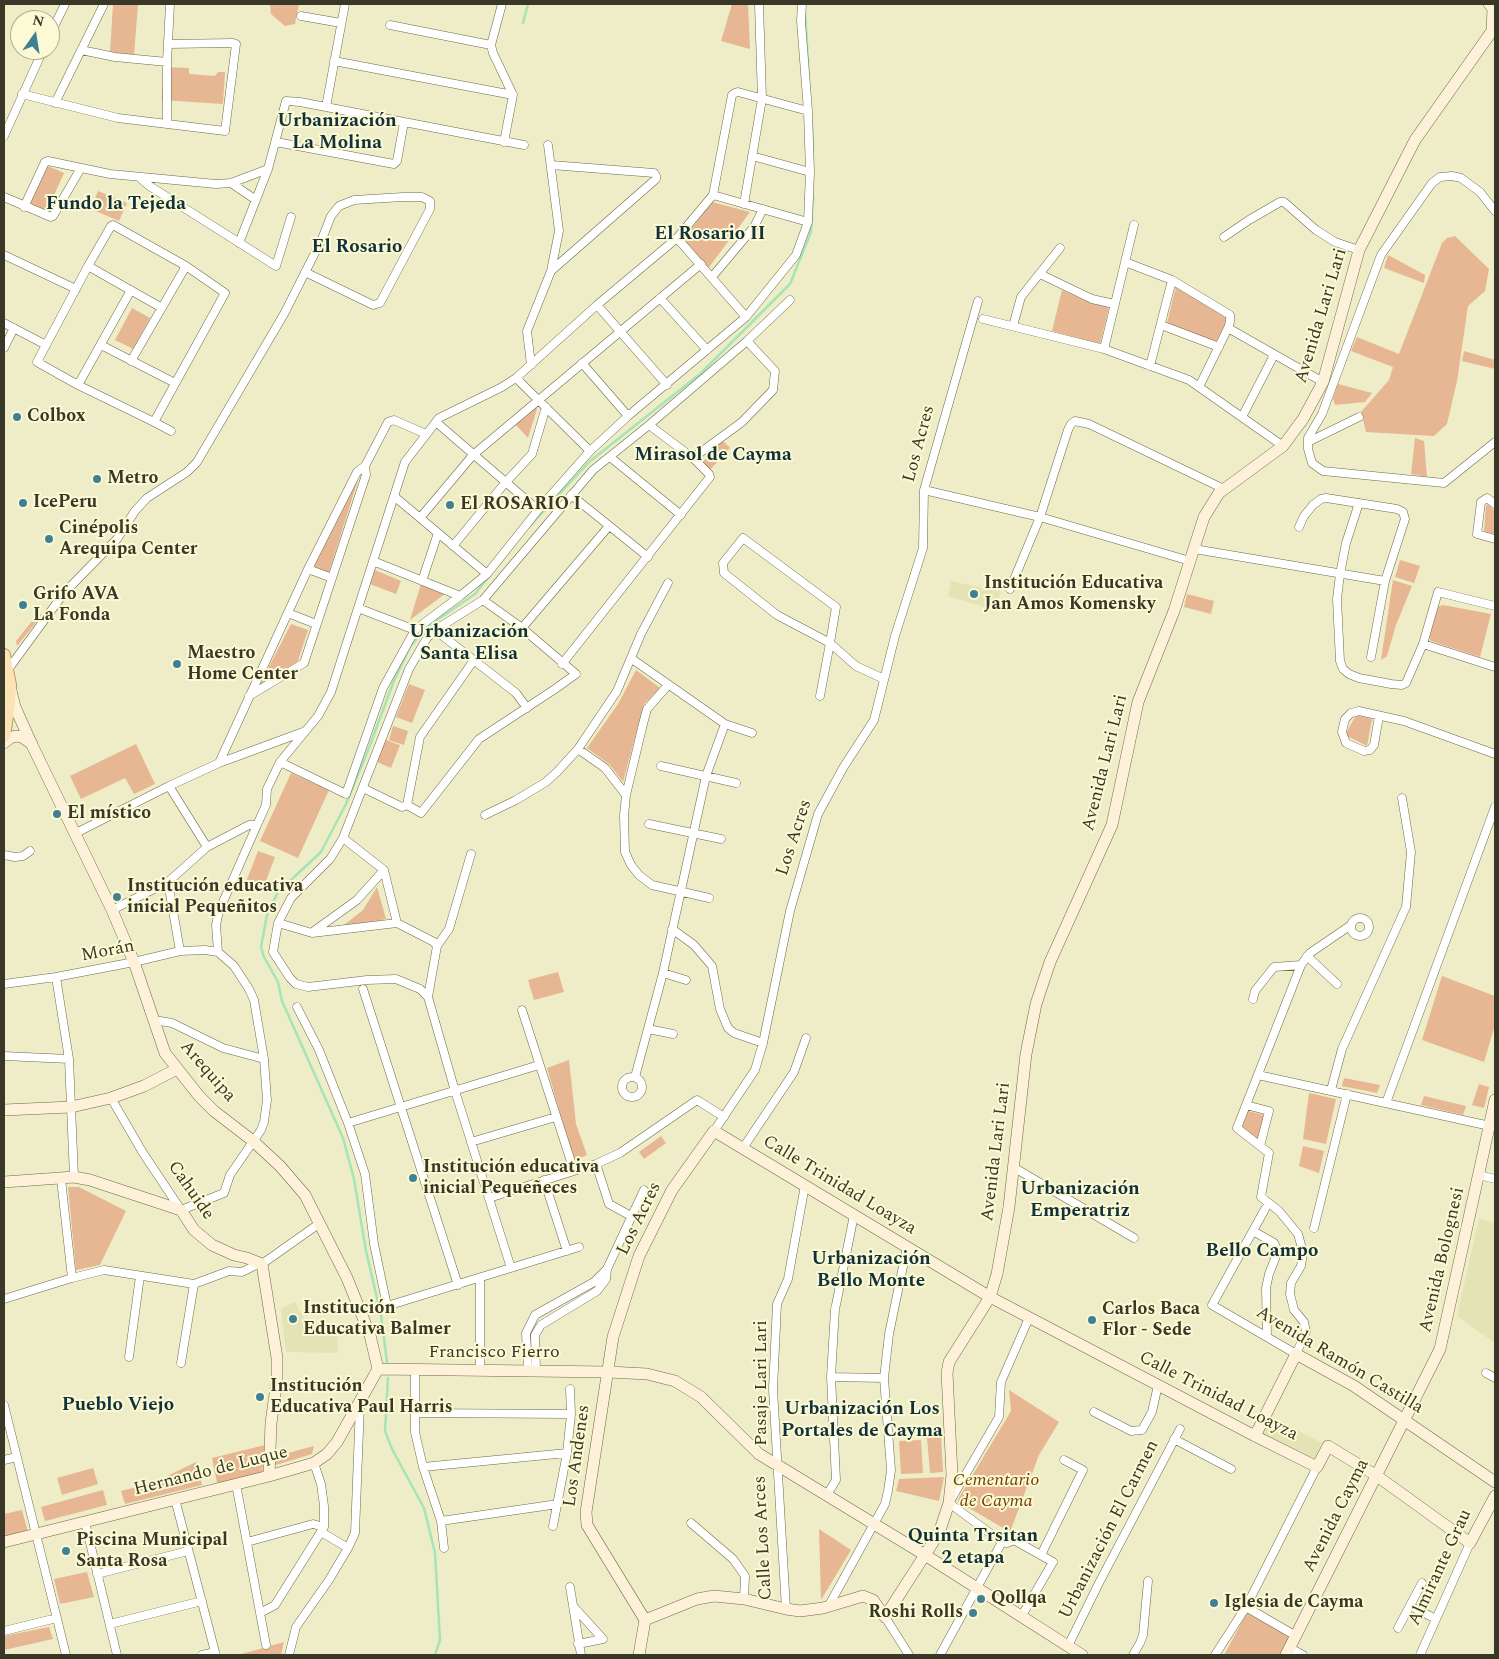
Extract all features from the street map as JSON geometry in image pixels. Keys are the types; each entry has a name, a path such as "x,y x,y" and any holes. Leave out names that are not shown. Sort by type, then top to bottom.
{"main road":[{"path":"4,655 10,685 4,736"}],"street":[{"path":"55,103 104,4"},
{"path":"167,123 167,62 170,4"},
{"path":"326,107 345,4"},
{"path":"502,4 491,45 513,95 504,142"},
{"path":"744,204 762,99 759,4"},
{"path":"280,762 346,794 383,688 415,630 487,574 538,510 590,451 628,416 746,317 796,255 808,222 810,172 802,4"},
{"name":"Avenida Lari Lari","path":"885,1617 939,1533 956,1481 947,1373 949,1362 990,1298 998,1274 1026,1054 1036,1004 1050,962 1112,826 1138,702 1174,611 1204,517 1219,493 1283,446 1303,419 1323,382 1359,250 1416,140 1492,31 1493,8 1489,4"},
{"path":"301,16 341,23"},
{"path":"390,25 491,45"},
{"path":"22,94 118,118 167,123 223,132 226,130 236,44 233,42 168,44"},
{"path":"81,50 115,57 167,62"},
{"path":"4,136 38,60"},
{"path":"334,61 513,95"},
{"path":"4,1182 74,1177 90,1180 181,1210 224,1193 230,1175 261,1130 267,1100 264,1059 257,1013 249,989 234,966 218,952 216,925 219,911 258,825 266,805 267,789 280,762 318,716 331,692 405,462 440,418 516,378 597,305 678,238 713,195 732,95 738,92 808,110"},
{"path":"239,243 268,169 286,101 524,145"},
{"path":"276,142 394,164 397,161 404,122"},
{"path":"531,365 527,331 551,271 560,225 548,145"},
{"path":"752,156 810,172"},
{"path":"24,207 45,162 48,161 104,174 231,184 268,169"},
{"path":"551,165 654,173 656,176 656,179 551,271"},
{"path":"4,197 49,217 53,216 81,168"},
{"path":"1495,211 1480,192 1461,178 1452,176 1440,177 1432,183 1381,255 1322,414 1308,442 1308,448 1312,463 1323,471 1444,483 1495,442"},
{"path":"139,177 148,185 277,266 291,217"},
{"path":"231,184 256,200"},
{"path":"713,195 808,222"},
{"path":"7,670 64,593 117,539 134,511 147,498 187,472 197,462 284,314 331,216 339,206 354,200 403,197 422,197 430,201 430,209 380,303 373,304 305,272"},
{"path":"1224,237 1249,220 1280,202 1284,202 1316,230 1335,242 1359,250"},
{"path":"712,277 754,227 763,209"},
{"path":"154,422 225,295 224,291 186,266 113,225 110,226 88,266 37,364 171,431"},
{"path":"1104,349 1134,225"},
{"path":"678,238 746,317"},
{"path":"1013,326 1021,297 1060,248"},
{"path":"4,255 76,289"},
{"path":"1125,262 1172,280 1228,313 1231,318 1199,388"},
{"path":"420,518 473,455 701,264"},
{"path":"88,266 162,308"},
{"path":"131,361 186,266"},
{"path":"1040,274 1092,299 1114,304"},
{"path":"1150,366 1172,280"},
{"path":"78,386 131,290"},
{"path":"660,298 707,350"},
{"path":"428,997 420,989 396,979 367,980 308,987 296,984 273,952 278,923 291,898 330,859 343,838 409,669 419,649 435,630 483,600 593,470 747,341 790,300"},
{"name":"Los Acres","path":"609,1372 613,1336 639,1256 672,1190 714,1132 755,1070 763,1043 790,911 818,814 843,768 874,720 895,636 923,548 924,490 978,301"},
{"path":"597,305 667,385"},
{"path":"983,319 1104,349 1189,380 1283,446"},
{"path":"4,323 46,345"},
{"path":"1160,325 1219,347"},
{"path":"4,348 14,328"},
{"path":"1228,328 1323,382"},
{"path":"693,458 742,422 773,390 775,371 747,341"},
{"path":"101,345 175,383"},
{"path":"1242,417 1274,355"},
{"path":"582,363 628,416"},
{"path":"516,378 590,451"},
{"path":"453,546 534,449 546,407"},
{"path":"1308,442 1359,417"},
{"path":"1303,419 1314,427"},
{"path":"219,763 308,569 357,472 364,466 388,422 391,420 426,434"},
{"path":"1010,589 1040,517 1068,430 1075,421 1089,424 1224,489"},
{"path":"436,422 538,510"},
{"path":"562,664 710,477 710,474 693,458 649,425"},
{"path":"610,457 681,515"},
{"path":"249,696 304,663 366,475 364,466"},
{"path":"924,490 1040,517 1190,561"},
{"path":"571,495 648,557"},
{"path":"395,497 487,574"},
{"path":"1495,504 1487,498 1481,502 1477,534 1495,539"},
{"path":"1299,527 1304,516 1313,505 1321,500 1331,499 1359,503 1397,509 1403,512 1405,519 1385,581 1372,657"},
{"path":"1359,503 1346,543 1337,599 1340,661 1343,669 1359,678 1402,685 1406,683 1410,676 1423,644 1438,592 1495,606"},
{"path":"522,628 609,526"},
{"path":"422,581 438,533"},
{"path":"820,696 830,643 836,606 743,538 723,563 724,573 777,615 830,643 856,666 884,679"},
{"path":"1194,549 1385,581"},
{"path":"373,561 460,596"},
{"path":"308,569 332,578"},
{"path":"485,815 516,800 546,782 578,749 617,691 642,634 668,583"},
{"path":"407,805 420,814 478,739 576,674 522,628 483,600"},
{"path":"358,608 415,630"},
{"path":"288,613 316,624"},
{"path":"435,630 516,693 527,708"},
{"path":"1423,644 1495,667"},
{"path":"632,659 725,724 752,733"},
{"path":"407,805 420,737 474,660"},
{"name":"Arequipa","path":"10,685 15,707 32,745 112,910 134,962 165,1053 199,1096 214,1111 253,1141 280,1166 304,1195 347,1278 370,1335 378,1369"},
{"path":"668,685 647,709 626,795 625,852 631,865 639,875 652,885 709,898"},
{"path":"1379,716 1374,745 1370,750 1364,751 1346,743 1342,732 1345,719 1351,713 1359,710 1404,721 1495,754"},
{"path":"636,1077 663,973 706,776 725,724"},
{"path":"74,834 219,763 305,731"},
{"path":"4,743 16,736 22,737 32,745"},
{"path":"578,749 605,768 626,795"},
{"path":"661,766 736,783"},
{"path":"169,786 207,847"},
{"path":"363,788 402,807 407,805"},
{"path":"1331,1090 1342,1048 1406,907 1411,852 1402,798"},
{"path":"1386,1103 1495,807"},
{"path":"112,910 168,882 207,847 249,824 258,825"},
{"path":"649,824 721,839"},
{"path":"343,838 384,870 397,923"},
{"path":"4,855 23,856 30,851"},
{"path":"471,854 448,929 437,946 428,997 455,1091 511,1268"},
{"path":"312,933 357,900 384,870"},
{"path":"168,882 180,950"},
{"path":"278,923 312,933 397,923 434,942 437,946"},
{"path":"1255,1436 1306,1332 1304,1322 1294,1310 1290,1294 1291,1283 1301,1266 1303,1252 1298,1234 1279,1212 1261,1197 1269,1153 1237,1128 1301,965 1310,952 1351,925"},
{"path":"672,929 694,946 712,966 720,1008 728,1028 734,1033 763,1043"},
{"name":"Morán","path":"4,984 56,977 134,962 180,950 218,952"},
{"path":"1308,956 1337,984"},
{"path":"1253,999 1255,991 1274,967 1301,965"},
{"path":"663,973 686,980"},
{"path":"56,977 69,1059 74,1177"},
{"path":"363,989 458,1285"},
{"path":"297,1007 319,1050 348,1123 365,1174 374,1244 387,1306 579,1247"},
{"path":"522,1010 574,1171"},
{"path":"154,1023 160,1021 172,1022 223,1048 264,1059"},
{"path":"648,1029 673,1034"},
{"path":"743,1148 794,1072 806,1038"},
{"path":"4,1056 69,1059"},
{"path":"348,1123 540,1065"},
{"path":"4,1110 71,1107 110,1098 144,1086 177,1069"},
{"path":"1258,1075 1490,1126"},
{"path":"1314,1228 1347,1094"},
{"name":"Cahuide","path":"110,1098 143,1154 194,1230 212,1245 234,1255 261,1263"},
{"path":"489,1198 596,1164 620,1153 697,1100 724,1117"},
{"name":"Avenida Bolognesi","path":"1406,1420 1440,1349 1495,1100"},
{"path":"1246,1105 1269,1111 1260,1146"},
{"path":"471,1142 556,1117"},
{"name":"Calle Trinidad Loayza","path":"714,1132 990,1298 1317,1467"},
{"path":"596,1164 610,1204 631,1216"},
{"path":"1013,1167 1134,1238"},
{"path":"1479,1175 1495,1180"},
{"path":"61,1179 72,1278"},
{"path":"544,1180 567,1251"},
{"name":"Pasaje Lari Lari","path":"777,1465 774,1389 777,1304 788,1279 805,1185"},
{"path":"532,1370 534,1335 541,1325 597,1291 606,1279 608,1269 644,1190"},
{"path":"1265,1208 1253,1231 1274,1243 1278,1252 1269,1274 1266,1288 1267,1337"},
{"path":"827,1495 836,1480 831,1377 836,1307 854,1215"},
{"path":"4,1298 104,1270 194,1284 229,1271 242,1272 261,1263 320,1223"},
{"name":"Avenida Ramón Castilla","path":"1253,1231 1212,1305 1354,1386 1495,1482"},
{"path":"828,1606 885,1504 891,1478 884,1378 889,1334 907,1247"},
{"path":"261,1263 277,1358 277,1380 271,1423 269,1476"},
{"path":"532,1370 526,1333 535,1315 594,1282 608,1269"},
{"path":"129,1357 140,1276"},
{"path":"480,1278 480,1371"},
{"path":"181,1363 194,1284"},
{"path":"956,1481 999,1417 1001,1382 1029,1318"},
{"name":"Francisco Fierro","path":"378,1369 609,1372 648,1374 675,1381 701,1398 759,1454 925,1555 1082,1655"},
{"name":"Hernando de Luque","path":"4,1542 314,1463 337,1442 378,1369"},
{"path":"415,1370 415,1432 423,1467 441,1521 444,1548"},
{"name":"Los Andenes","path":"609,1372 586,1512 588,1525 645,1620"},
{"path":"1486,1373 1495,1378"},
{"path":"831,1377 884,1378"},
{"path":"1094,1412 1131,1431 1142,1430 1152,1412 1158,1385"},
{"path":"553,1526 567,1453 571,1414 570,1389"},
{"path":"289,1655 296,1627 329,1580 355,1533 360,1402"},
{"path":"4,1407 66,1655"},
{"path":"415,1413 571,1414"},
{"name":"Avenida Cayma","path":"1288,1652 1406,1420"},
{"name":"Urbanización El Carmen","path":"1068,1646 1180,1428"},
{"path":"1174,1439 1231,1469"},
{"path":"1215,1655 1246,1608 1328,1446 1377,1476 1470,1543"},
{"path":"423,1467 567,1453"},
{"path":"4,1460 17,1457"},
{"path":"1041,1555 1084,1470 1064,1460"},
{"path":"260,1613 275,1605 322,1530 324,1506 321,1484 314,1463"},
{"name":"Calle Los Arces","path":"777,1465 786,1609"},
{"path":"236,1484 266,1645"},
{"name":"Almirante Grau","path":"1420,1655 1470,1543 1495,1496"},
{"path":"174,1499 215,1652 202,1655"},
{"path":"949,1503 1002,1542 1007,1543 1014,1540 1053,1562 1021,1616"},
{"path":"441,1521 558,1504"},
{"path":"85,1522 117,1655"},
{"path":"691,1522 737,1564 744,1576 744,1599"},
{"path":"246,1542 313,1524 348,1548"},
{"path":"940,1655 978,1589 1002,1542"},
{"path":"97,1574 188,1551"},
{"path":"1133,1655 1143,1634 1148,1581"},
{"path":"1398,1628 1422,1583"},
{"path":"570,1587 581,1655"},
{"name":"Calle Los Arces","path":"645,1620 705,1597 744,1599 786,1609 812,1610 863,1596 873,1600 909,1655"},
{"path":"110,1624 202,1601"},
{"path":"573,1606 603,1639 578,1644"},
{"path":"1410,1606 1436,1619"},
{"path":"1246,1608 1296,1636"},
{"path":"4,1631 57,1618"},
{"path":"639,1655 645,1620"},
{"path":"1288,1652 1303,1655"}],"shaded area":[{"name":"Institución Educativa Jan Amos Komensky","path":"951,581 1001,592 994,610 948,596"},
{"path":"1479,1218 1495,1223 1495,1343 1457,1316"},
{"name":"Institución Educativa Balmer","path":"295,1302 310,1330 337,1329 338,1353 286,1352 281,1309"},
{"path":"1271,1416 1322,1443 1313,1462 1261,1435"}],"green space":[{"path":"113,4 138,4 134,55 110,53"},
{"path":"270,4 299,4 295,24 285,26 271,14"},
{"path":"732,4 748,4 750,49 721,41"},
{"path":"164,67 189,68 189,74 215,76 218,72 225,72 223,104 162,100"},
{"path":"41,163 64,173 46,213 23,203"},
{"path":"98,191 127,203 119,221 91,209"},
{"path":"712,202 750,212 707,270 682,241"},
{"path":"1455,236 1489,269 1485,291 1468,306 1457,381 1447,424 1434,436 1366,432 1361,412 1389,380 1393,367 1351,351 1357,337 1399,354 1442,243 1447,238"},
{"path":"1388,255 1425,275 1424,283 1384,268"},
{"path":"1176,286 1225,317 1226,322 1216,342 1167,323"},
{"path":"1062,290 1088,302 1109,307 1100,344 1052,331"},
{"path":"132,308 150,318 133,349 115,340"},
{"path":"1464,351 1495,360 1495,369 1462,361"},
{"path":"1338,384 1372,393 1365,402 1335,405 1333,399"},
{"path":"535,406 537,409 528,438 513,422"},
{"path":"1415,438 1424,441 1427,477 1411,474"},
{"path":"722,440 730,448 709,471 701,464"},
{"path":"359,477 328,575 313,568"},
{"path":"1488,504 1495,511 1495,534 1484,531 1486,506"},
{"path":"1400,560 1420,566 1414,583 1395,577"},
{"path":"375,570 401,581 396,594 370,584"},
{"path":"1393,580 1412,586 1396,625 1387,656 1381,660"},
{"path":"421,584 446,593 410,620"},
{"path":"1187,594 1214,601 1211,614 1184,607"},
{"path":"1443,605 1491,614 1480,657 1431,641 1429,638 1437,607"},
{"path":"42,614 17,646 16,641 37,615"},
{"path":"291,624 308,630 298,661 259,686"},
{"path":"636,670 660,688 644,704 623,782 610,765 587,748 618,704"},
{"path":"409,684 425,690 412,723 396,717"},
{"path":"1356,715 1372,719 1367,746 1345,735"},
{"path":"393,726 408,731 404,745 389,740"},
{"path":"386,740 400,745 391,768 377,762"},
{"path":"136,744 155,784 134,794 125,778 81,799 70,776"},
{"path":"291,773 329,790 298,858 260,841"},
{"path":"258,851 275,857 263,889 246,882"},
{"path":"377,887 386,919 339,929 363,910"},
{"path":"558,972 564,992 534,1000 528,980"},
{"path":"1442,976 1495,996 1495,1025 1484,1062 1422,1040"},
{"path":"569,1060 576,1124 587,1155 574,1161 547,1068"},
{"path":"1344,1078 1380,1085 1377,1093 1342,1086"},
{"path":"1479,1084 1489,1087 1484,1108 1472,1105"},
{"path":"1309,1093 1336,1099 1326,1144 1303,1139"},
{"path":"1424,1096 1466,1106 1463,1115 1421,1105"},
{"path":"1248,1111 1264,1115 1261,1138 1253,1140 1242,1128"},
{"path":"661,1136 666,1143 644,1159 639,1152"},
{"path":"1303,1146 1324,1151 1319,1173 1299,1166"},
{"path":"68,1187 79,1187 126,1211 100,1265 76,1270"},
{"name":"Cementario de Cayma","path":"1009,1390 1059,1422 1039,1455 1010,1532 957,1501 1011,1411"},
{"path":"941,1437 943,1472 930,1473 927,1438"},
{"path":"921,1440 923,1473 901,1474 899,1441"},
{"path":"265,1445 262,1474 217,1483 212,1458"},
{"path":"314,1446 312,1454 276,1465 273,1457"},
{"path":"196,1462 202,1485 125,1504 121,1491 153,1483"},
{"path":"93,1468 98,1484 62,1495 57,1478"},
{"path":"944,1477 939,1501 896,1491 899,1479"},
{"path":"103,1490 107,1505 45,1521 41,1507"},
{"path":"22,1510 28,1532 4,1539 4,1514"},
{"path":"819,1529 851,1550 821,1600"},
{"path":"87,1572 94,1597 60,1604 54,1579"},
{"path":"1247,1613 1292,1638 1282,1655 1224,1655"},
{"path":"49,1627 53,1639 4,1650 4,1636"},
{"path":"284,1642 281,1655 238,1655"}],"waterway":[{"path":"523,23 528,4"},
{"path":"805,12 809,79"},
{"path":"812,122 813,159"},
{"path":"530,526 589,462 700,374 790,284 811,232 813,197"},
{"path":"387,1362 381,1315 366,1251 354,1179 343,1138 282,1001 278,982 264,957 261,947 267,915 278,892 321,852 346,804 393,683 410,647 428,626 475,594 487,579"},
{"path":"388,1378 385,1431 392,1449 424,1508 435,1553 440,1640 435,1655"}],"place":[{"name":"Colbox","path":"17,417"},
{"name":"Metro","path":"97,479"},
{"name":"IcePeru","path":"23,503"},
{"name":"El ROSARIO I","path":"450,505"},
{"name":"Cinépolis Arequipa Center","path":"49,539"},
{"name":"Institución Educativa Jan Amos Komensky","path":"974,594"},
{"name":"Grifo AVA La Fonda","path":"23,605"},
{"name":"Maestro Home Center","path":"177,664"},
{"name":"El místico","path":"57,814"},
{"name":"Institución educativa inicial Pequeñitos","path":"117,897"},
{"name":"Institución educativa inicial Pequeñeces","path":"413,1178"},
{"name":"Institución Educativa Balmer","path":"293,1319"},
{"name":"Carlos Baca Flor - Sede","path":"1092,1320"},
{"name":"Institución Educativa Paul Harris","path":"260,1397"},
{"name":"Piscina Municipal Santa Rosa","path":"66,1551"},
{"name":"Qollqa","path":"981,1599"},
{"name":"Iglesia de Cayma","path":"1214,1603"},
{"name":"Roshi Rolls","path":"973,1613"}],"district":[{"name":"Urbanización La Molina","path":"337,133"},
{"name":"Fundo la Tejeda","path":"116,205"},
{"name":"El Rosario II","path":"710,235"},
{"name":"El Rosario","path":"357,248"},
{"name":"Mirasol de Cayma","path":"713,456"},
{"name":"Urbanización Santa Elisa","path":"469,644"},
{"name":"Urbanización Emperatriz","path":"1080,1201"},
{"name":"Bello Campo","path":"1262,1252"},
{"name":"Urbanización Bello Monte","path":"871,1271"},
{"name":"Pueblo Viejo","path":"118,1406"},
{"name":"Urbanización Los Portales de Cayma","path":"862,1421"},
{"name":"Quinta Trsitan 2 etapa","path":"973,1548"}]}
